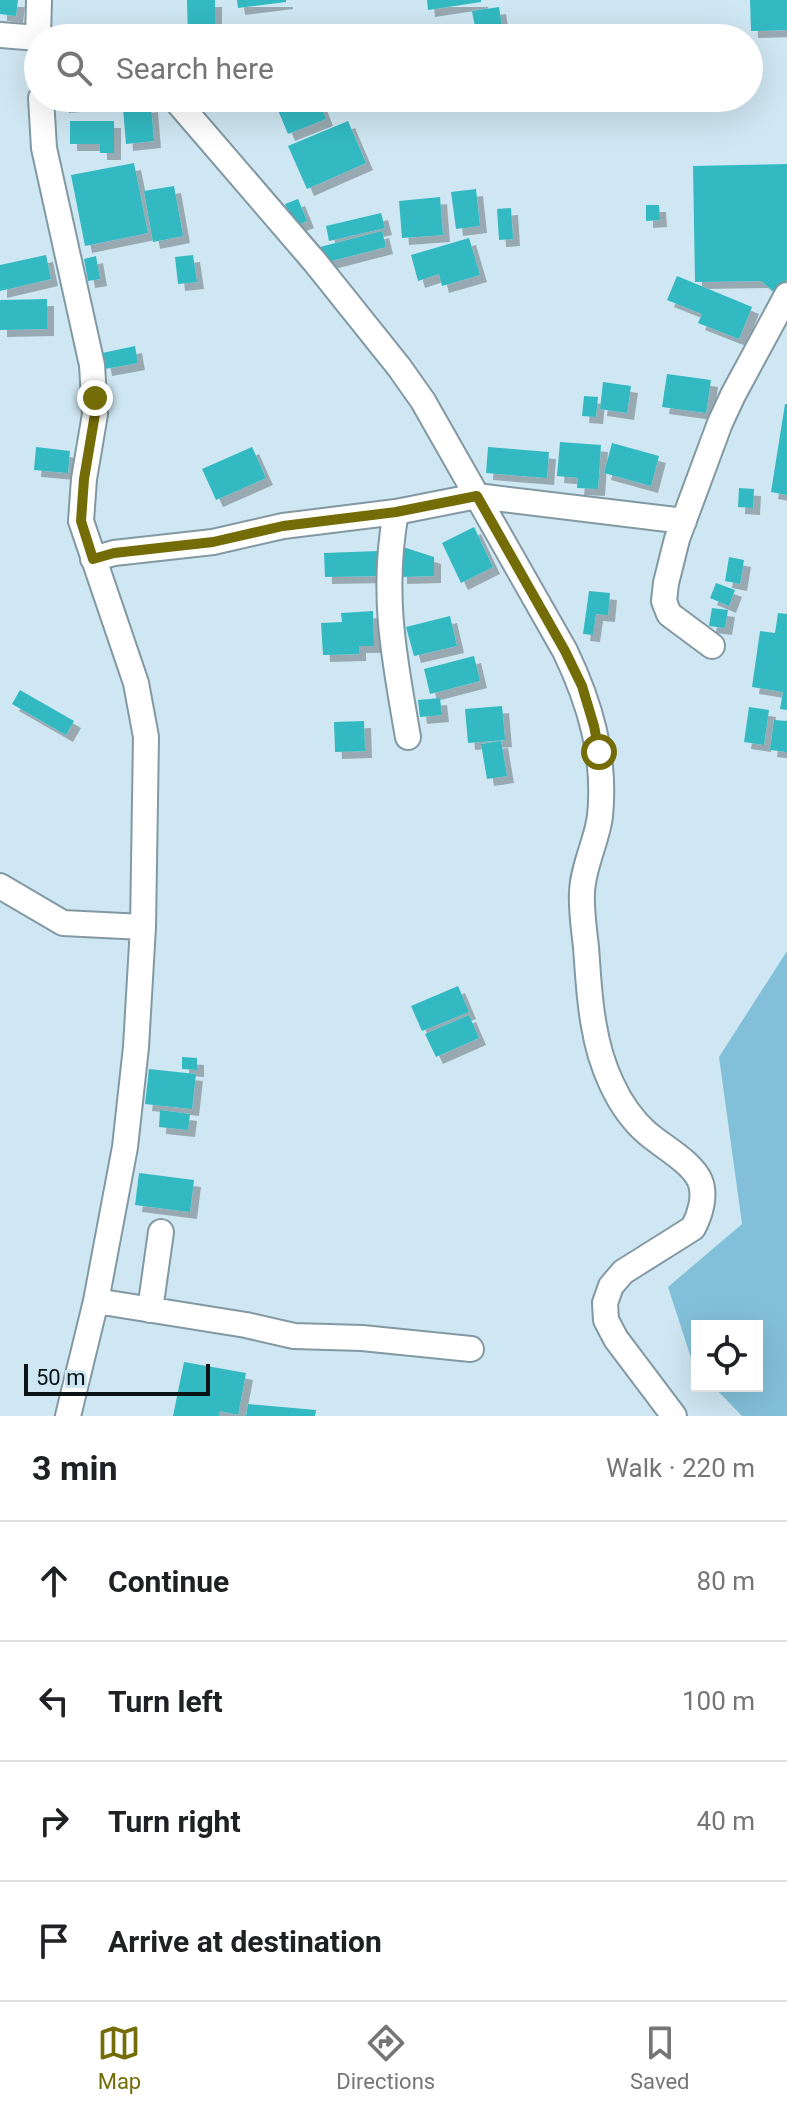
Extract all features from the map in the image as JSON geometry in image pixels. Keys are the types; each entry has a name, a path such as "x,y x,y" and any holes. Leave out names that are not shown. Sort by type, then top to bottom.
{"street":[{"path":"38,24 39,0"},
{"path":"0,35 24,38"},
{"path":"42,112 44,148 92,365 95,414 84,479 81,521 136,683 146,737 143,927 136,1047 125,1147 96,1301 68,1416"},
{"path":"186,112 315,262 423,401 582,686 599,752 600,817 582,892 599,1052 611,1082 643,1130 693,1168 701,1184 700,1207 693,1228 623,1272 611,1286 605,1303 606,1320 616,1339 674,1416"},
{"path":"712,646 669,614 664,601 670,568 720,423 787,295"},
{"path":"93,559 114,553 213,542 283,526 396,512 477,496 684,521"},
{"path":"396,512 388,568 389,599 393,654 408,737"},
{"path":"0,886 63,923 143,927"},
{"path":"150,1310 161,1232"},
{"path":"96,1301 246,1325 294,1336 362,1338 471,1349"}],"shaded area":[{"path":"787,951 787,1416 742,1416 719,1392 763,1392 763,1320 691,1320 691,1358 668,1287 742,1224 719,1057"}],"building":[{"path":"0,0 18,0 16,16 0,14"},
{"path":"187,0 215,0 215,24 188,24"},
{"path":"237,0 286,0 286,2 238,8"},
{"path":"427,0 481,0 481,2 428,10"},
{"path":"750,0 787,0 787,30 763,31 763,24 751,24"},
{"path":"499,7 502,24 474,24 472,11"},
{"path":"123,112 152,112 154,141 126,144"},
{"path":"279,112 323,112 326,119 288,134"},
{"path":"70,121 114,121 114,153 100,153 100,144 70,144"},
{"path":"348,121 366,163 307,189 288,146"},
{"path":"134,163 148,233 85,246 71,175"},
{"path":"787,164 787,279 778,295 761,281 695,282 693,166"},
{"path":"174,186 183,236 153,242 144,191"},
{"path":"476,189 480,226 456,229 451,192"},
{"path":"440,197 443,235 402,238 399,201"},
{"path":"298,199 307,221 295,226 285,204"},
{"path":"646,205 659,205 660,220 646,221"},
{"path":"511,208 513,239 499,240 497,209"},
{"path":"381,213 385,228 329,241 326,226"},
{"path":"382,231 386,247 324,263 320,247"},
{"path":"469,238 480,275 442,286 439,274 418,281 411,255"},
{"path":"46,255 51,279 0,291 0,265"},
{"path":"193,255 197,282 178,284 175,257"},
{"path":"96,256 100,279 88,281 84,259"},
{"path":"677,276 752,307 739,339 698,323 702,314 667,300"},
{"path":"47,299 47,329 0,330 0,300"},
{"path":"135,346 138,363 105,369 102,353"},
{"path":"667,374 711,380 706,413 662,407"},
{"path":"603,382 631,386 627,413 600,409"},
{"path":"584,396 598,397 596,417 582,416"},
{"path":"787,404 787,495 771,492"},
{"path":"560,442 601,445 598,489 577,488 578,478 557,476"},
{"path":"612,443 659,456 651,486 604,473"},
{"path":"36,447 70,451 68,473 34,470"},
{"path":"252,447 266,478 216,500 202,469"},
{"path":"488,447 549,452 547,478 486,473"},
{"path":"739,488 754,489 753,508 738,507"},
{"path":"474,527 493,567 461,583 442,543"},
{"path":"400,546 434,557 434,576 400,577"},
{"path":"378,551 379,576 325,577 324,553"},
{"path":"729,557 744,560 740,584 725,581"},
{"path":"716,583 735,590 729,606 710,598"},
{"path":"589,591 610,593 608,615 596,614 593,635 583,634"},
{"path":"712,608 728,610 725,628 709,626"},
{"path":"373,611 374,646 359,646 359,654 323,655 321,623 342,622 341,613"},
{"path":"778,613 787,614 787,710 780,709 783,692 752,687 760,631 775,633"},
{"path":"450,616 457,646 414,656 406,627"},
{"path":"474,656 480,681 430,694 424,669"},
{"path":"20,690 74,721 66,735 12,704"},
{"path":"440,698 442,715 420,717 418,700"},
{"path":"502,706 505,740 468,743 465,709"},
{"path":"749,707 769,710 764,745 744,742"},
{"path":"774,720 787,721 787,752 770,750"},
{"path":"364,721 365,751 335,752 334,722"},
{"path":"501,741 507,776 487,779 481,744"},
{"path":"458,986 469,1012 422,1031 411,1006"},
{"path":"469,1015 479,1038 436,1057 425,1034"},
{"path":"182,1057 197,1058 197,1070 182,1069"},
{"path":"149,1069 196,1074 192,1109 145,1104"},
{"path":"160,1110 190,1114 188,1130 159,1127"},
{"path":"139,1173 194,1180 190,1212 135,1205"},
{"path":"184,1362 246,1373 238,1415 220,1411 219,1416 173,1416"},
{"path":"248,1404 316,1410 315,1416 246,1416"}],"route":[{"path":"95,398 81,521 93,559 114,553 213,542 283,526 396,512 477,496 582,686 599,752"}]}
